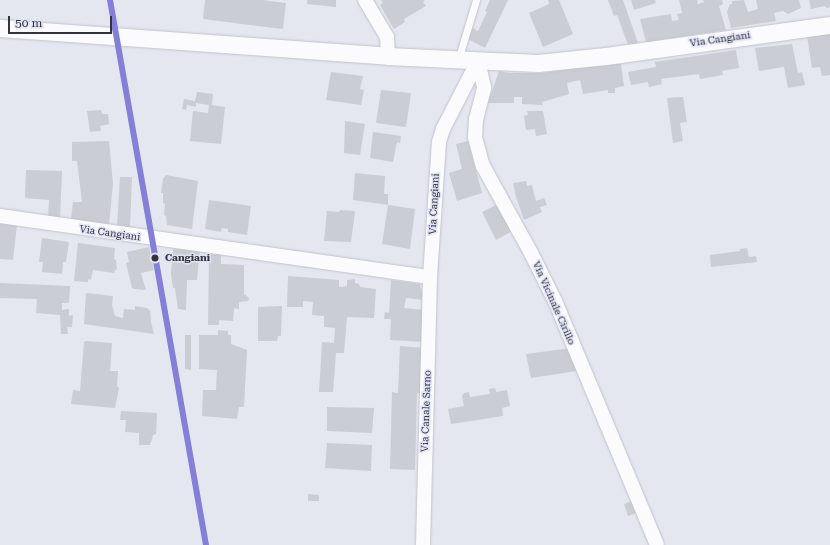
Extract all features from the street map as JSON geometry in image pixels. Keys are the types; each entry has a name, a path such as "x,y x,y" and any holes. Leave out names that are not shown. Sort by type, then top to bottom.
{"street":[{"path":"366,0 387,37 388,56"},
{"name":"Via Cangiani","path":"0,216 430,277 439,142 443,129 478,61 560,62 830,25"},
{"path":"0,28 388,56 478,61"},
{"name":"Via Vicinale Cirillo","path":"478,61 484,88 476,119 475,137 483,166 531,253 555,302 657,545"},
{"name":"Via Canale Sarno","path":"423,545 430,277"}],"lane":[{"path":"458,60 476,0"}],"building":[{"path":"205,0 262,0 286,3 283,29 203,19"},
{"path":"307,0 336,0 336,7 307,4"},
{"path":"381,0 425,0 423,2 426,6 404,19 405,22 394,29 380,5 383,3"},
{"path":"490,0 508,0 485,48 468,39 473,28 478,31 487,12 485,11"},
{"path":"548,0 559,0 573,34 543,47 529,13 549,4"},
{"path":"608,0 623,0 638,43 628,45 617,15 614,16"},
{"path":"631,0 655,0 656,3 634,10"},
{"path":"679,0 697,0 698,4 704,2 703,0 722,0 723,4 719,6 726,30 646,42 640,19 671,14 672,21 679,20 677,14 682,13"},
{"path":"744,0 748,12 758,9 756,0 799,0 801,8 788,14 783,11 774,13 776,21 731,28 727,12 730,4 732,4 732,1"},
{"path":"809,0 830,0 830,7 827,8 824,6 811,9"},
{"path":"830,34 830,75 822,76 820,67 812,68 807,36"},
{"path":"792,44 798,73 802,72 805,85 788,88 784,67 759,71 755,48"},
{"path":"736,50 739,68 722,71 723,75 700,79 699,74 661,79 662,84 649,87 648,82 631,85 628,72 656,67 655,62"},
{"path":"619,62 619,64 621,64 624,86 615,88 615,93 608,93 608,90 583,94 580,80 567,83 569,94 542,102 543,105 522,104 522,97 514,97 514,103 488,103 499,71 509,73 542,73"},
{"path":"331,72 363,76 360,89 364,90 361,105 326,100"},
{"path":"381,90 411,93 406,127 376,123"},
{"path":"197,92 213,94 212,105 225,107 221,144 190,141 193,111 208,113 209,105 196,103 196,107 187,105 186,110 182,109 184,99 195,101"},
{"path":"683,97 687,122 680,123 683,141 673,143 667,98"},
{"path":"101,110 102,114 108,114 109,124 100,126 101,131 90,132 87,111"},
{"path":"527,111 543,111 547,134 536,136 535,129 526,130 524,116 528,115"},
{"path":"345,121 365,124 360,155 344,153"},
{"path":"373,132 401,136 400,143 397,142 393,162 370,158"},
{"path":"109,141 113,184 109,225 71,220 73,202 82,202 77,161 72,161 72,142"},
{"path":"468,141 482,193 457,201 449,173 462,169 456,144"},
{"path":"26,170 62,171 60,219 48,217 49,200 25,198"},
{"path":"355,173 385,176 384,194 388,194 388,205 353,200"},
{"path":"166,175 198,181 192,229 167,225 166,216 164,215 165,204 163,203 163,193 161,193 163,179"},
{"path":"120,177 132,177 130,228 117,227"},
{"path":"526,181 527,186 532,185 536,201 544,198 547,205 540,207 542,212 524,220 513,183"},
{"path":"209,200 251,206 247,235 228,232 228,229 222,228 221,232 205,229"},
{"path":"498,204 512,231 496,240 482,212"},
{"path":"388,205 415,209 410,249 382,244"},
{"path":"340,210 355,211 351,242 324,241 327,211 339,212"},
{"path":"0,223 17,225 13,260 0,259"},
{"path":"42,238 69,242 66,262 63,262 62,274 42,272 43,262 39,262"},
{"path":"78,243 115,248 114,259 116,260 117,270 115,269 114,273 93,270 91,280 88,279 88,282 74,281"},
{"path":"149,247 154,270 141,273 146,290 132,288 126,263 129,262 127,252"},
{"path":"747,248 749,257 756,256 757,262 711,267 710,255 740,251 740,249"},
{"path":"173,249 200,250 197,280 187,280 186,310 178,309 175,288 173,288 171,274"},
{"path":"209,254 221,254 221,264 244,265 244,294 249,298 248,301 239,302 239,309 234,308 233,321 219,320 219,325 208,325"},
{"path":"288,276 339,280 339,287 347,286 347,280 355,279 355,283 359,284 360,287 376,289 374,318 347,317 344,353 336,353 333,392 319,392 322,342 334,343 335,328 324,327 324,316 312,315 313,302 303,301 303,307 287,307"},
{"path":"391,280 420,284 423,300 406,298 404,308 424,310 425,342 390,340 391,319 384,319 385,312 389,313"},
{"path":"0,283 70,286 69,303 62,303 62,310 69,309 69,316 73,315 72,327 67,327 68,334 61,334 60,315 36,313 37,299 0,298"},
{"path":"86,293 113,296 112,305 115,316 123,318 124,309 135,310 135,306 147,308 150,311 154,334 84,324"},
{"path":"282,306 281,336 278,336 277,341 258,341 258,307"},
{"path":"218,330 228,331 228,335 231,335 231,344 247,350 244,407 239,407 237,419 202,416 203,390 216,390 217,370 199,369 199,335 218,335"},
{"path":"185,335 191,335 191,370 185,369"},
{"path":"84,342 112,343 110,371 118,371 117,386 119,388 115,408 71,404 73,390 80,391"},
{"path":"400,346 425,348 424,393 417,393 415,470 390,469 392,392 398,393"},
{"path":"571,348 577,371 531,378 526,354"},
{"path":"495,388 496,392 507,390 510,406 502,408 503,416 451,424 448,409 464,406 462,396 464,393 469,392 470,397 490,394 489,389"},
{"path":"327,407 374,408 372,433 327,431"},
{"path":"121,411 157,413 156,434 153,435 150,445 139,445 139,433 125,432 126,420 120,420"},
{"path":"327,443 372,445 371,471 325,468"},
{"path":"308,494 319,495 319,501 308,501"},
{"path":"635,500 639,512 628,516 624,504"}],"transit line":[{"path":"110,0 206,545"}],"place":[{"name":"Cangiani","path":"155,258"}]}
